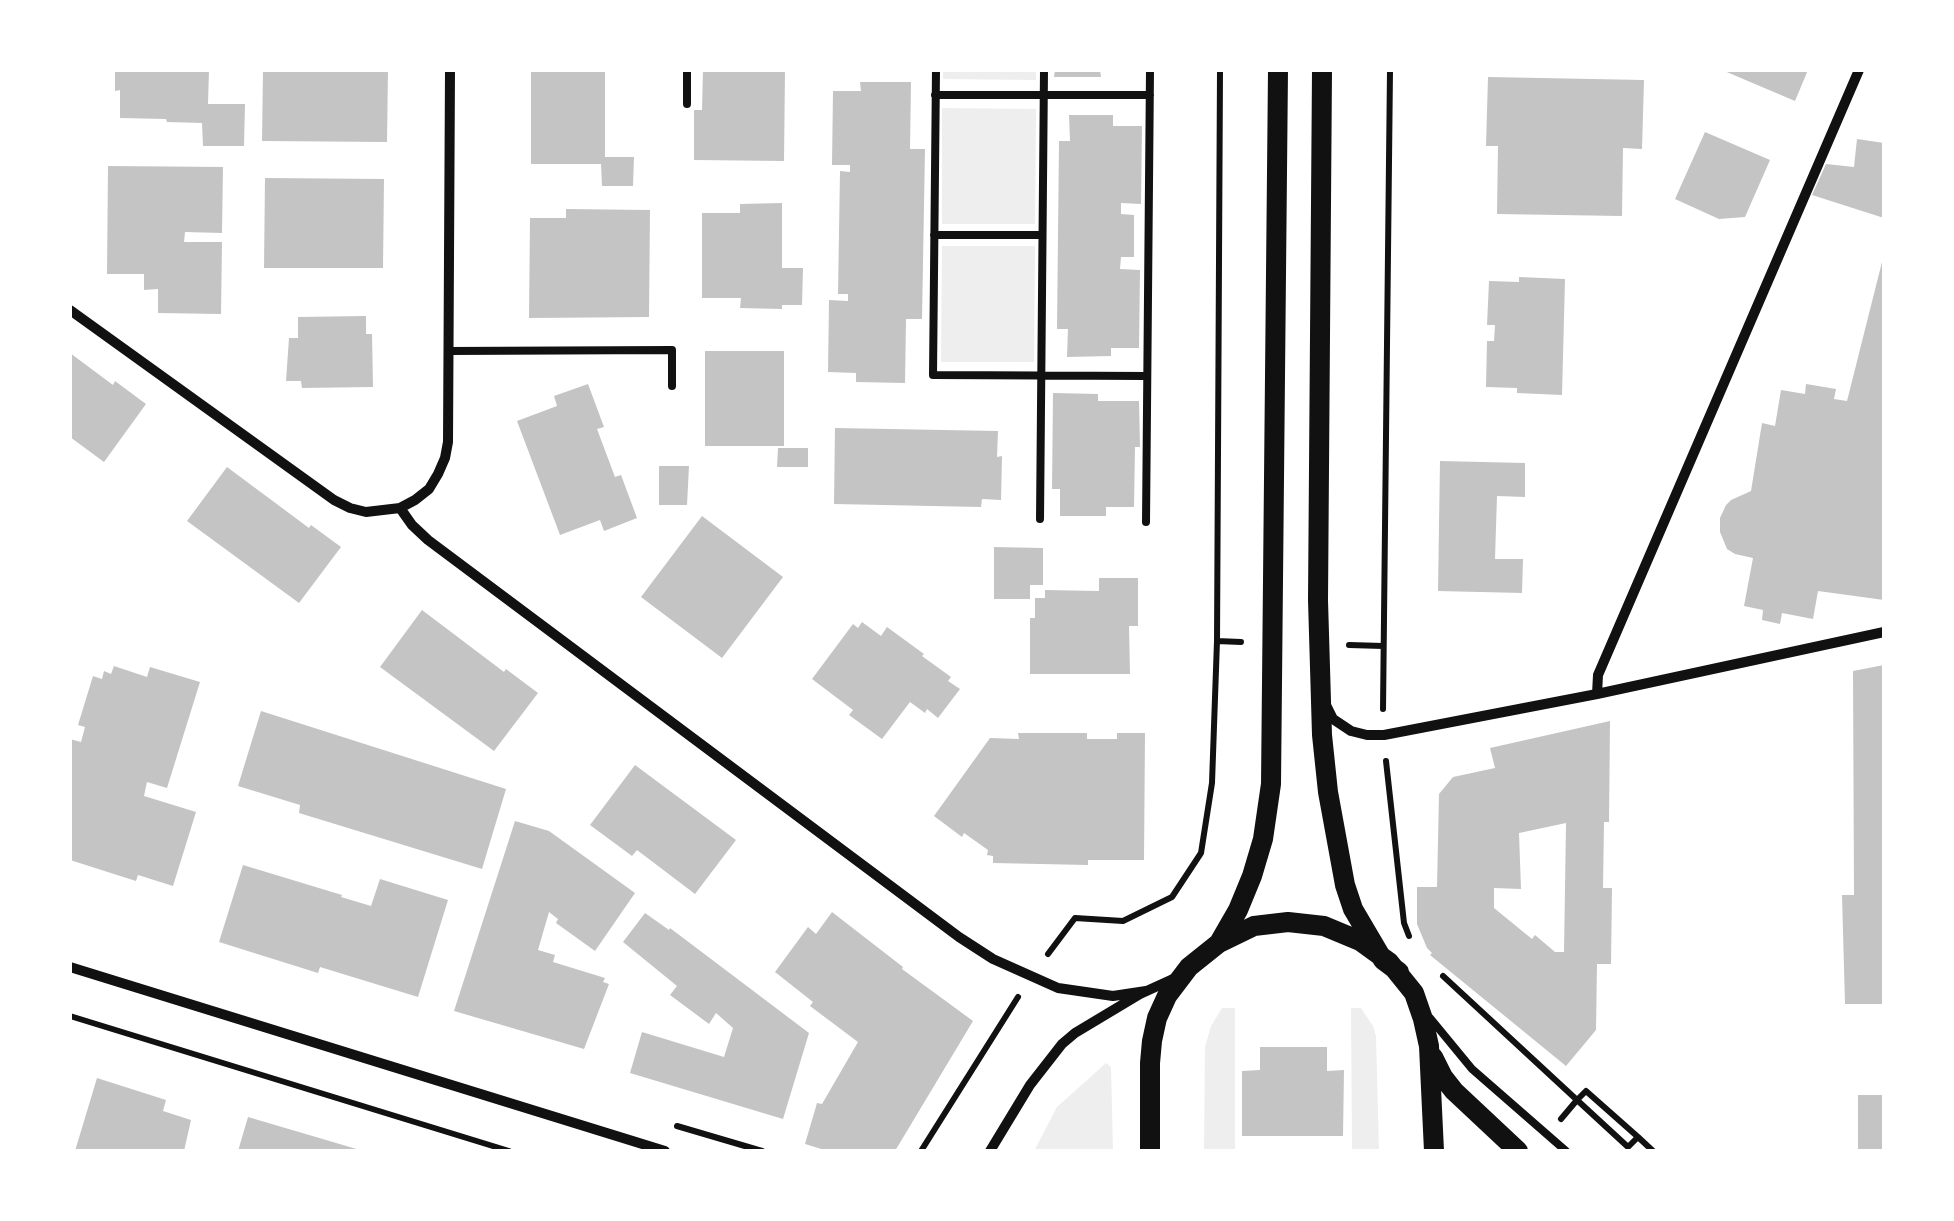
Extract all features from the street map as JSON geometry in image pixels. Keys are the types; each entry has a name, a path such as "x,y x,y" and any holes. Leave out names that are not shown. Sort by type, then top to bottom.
{"main road":[{"path":"1218,943 1252,876 1263,839 1271,784 1278,70"},
{"path":"1322,70 1319,672 1324,754 1336,842 1353,909 1391,966"},
{"path":"1150,1151 1152,1041 1167,996 1190,966 1218,943 1254,926 1300,922 1348,935 1380,954 1414,993 1429,1046 1434,1151"},
{"path":"1429,1046 1454,1091 1518,1151"}],"street":[{"path":"70,310 334,500 366,512 383,512 415,500 428,488 445,458 448,442 450,70"},
{"path":"1597,694 1598,675 1859,70"},
{"path":"400,508 428,540 912,902 993,958 1058,988 1113,996 1146,991"},
{"path":"1319,672 1322,696 1334,719 1351,731 1384,736 1884,632"},
{"path":"990,1151 1030,1085 1062,1044 1146,991 1170,982 1190,966"},
{"path":"70,967 664,1151"}],"lane":[{"path":"687,70 687,104"},
{"path":"936,70 933,376 1147,376"},
{"path":"1040,519 1044,70"},
{"path":"1146,522 1150,70"},
{"path":"935,94 1150,95"},
{"path":"934,235 1042,236"},
{"path":"448,351 672,350 672,386"},
{"path":"1414,993 1456,1052 1566,1151"}],"path":[{"path":"921,1151 1031,978 1075,918 1123,920 1172,897 1201,853 1212,783 1217,641 1220,70"},
{"path":"1390,70 1384,736 1404,923 1418,950"},
{"path":"1434,968 1628,1147 1638,1137"},
{"path":"70,1016 509,1151"},
{"path":"1547,1135 1586,1091 1653,1151"}],"shaded area":[{"path":"943,70 1036,70 1036,80 943,79"},
{"path":"942,108 1036,109 1035,224 942,224"},
{"path":"942,246 1035,246 1034,362 941,362"},
{"path":"1222,1008 1235,1008 1235,1151 1204,1151 1205,1047"},
{"path":"1351,1008 1361,1008 1376,1036 1379,1151 1352,1151"},
{"path":"1106,1063 1111,1067 1113,1151 1034,1151 1057,1107"}],"building":[{"path":"115,70 209,70 208,104 245,104 244,146 203,146 202,123 120,118"},
{"path":"263,70 388,70 387,142 262,141"},
{"path":"531,70 605,70 605,157 634,157 633,186 602,186 601,164 531,164"},
{"path":"703,70 785,70 784,161 694,160 694,110 702,110"},
{"path":"1055,70 1100,70 1101,77 1054,77"},
{"path":"1722,70 1808,70 1795,101"},
{"path":"1488,77 1644,80 1642,149 1623,148 1622,216 1497,214 1498,146 1486,146"},
{"path":"860,82 911,82 910,149 925,149 922,319 906,319 905,383 856,382 856,373 828,372 829,300 848,301 848,294 838,294 840,171 850,172 850,165 832,165 833,91 861,91"},
{"path":"1069,115 1113,115 1113,126 1142,126 1141,204 1121,203 1121,214 1134,215 1134,257 1121,257 1120,269 1140,270 1139,348 1111,348 1111,356 1067,357 1068,329 1057,329 1059,141 1070,141"},
{"path":"1705,132 1770,160 1745,217 1719,219 1675,199"},
{"path":"1857,139 1884,143 1884,218 1812,195 1826,164 1854,167"},
{"path":"108,166 223,167 222,233 185,232 184,242 222,242 221,314 158,313 158,289 144,290 144,274 107,274"},
{"path":"265,178 384,179 383,268 264,268"},
{"path":"782,203 782,268 803,268 802,305 782,305 782,309 740,308 741,298 702,298 702,213 740,213 740,204"},
{"path":"566,209 650,210 649,317 529,318 530,218 566,218"},
{"path":"1883,258 1884,600 1818,591 1813,619 1782,613 1780,624 1762,620 1763,610 1744,606 1753,558 1727,549 1720,532 1720,518 1731,500 1751,491 1762,423 1775,426 1781,390 1805,394 1806,384 1836,389 1834,399 1847,401"},
{"path":"1519,277 1565,279 1562,395 1486,387 1487,341 1494,341 1495,325 1487,325 1489,281 1519,282"},
{"path":"366,316 366,334 372,334 373,387 302,388 301,381 286,381 289,338 298,338 298,317"},
{"path":"705,351 784,351 784,446 705,446"},
{"path":"70,353 146,404 104,462 70,437"},
{"path":"588,384 604,427 597,429 615,477 621,475 637,518 604,531 600,520 560,535 517,421 557,406 554,396"},
{"path":"1053,393 1098,394 1098,401 1139,401 1140,447 1135,447 1134,507 1106,507 1106,516 1060,516 1060,489 1052,489"},
{"path":"835,428 998,431 1001,500 982,499 981,507 834,504"},
{"path":"778,448 808,448 808,467 777,467"},
{"path":"1440,461 1525,463 1525,497 1497,496 1495,559 1523,559 1522,593 1438,591"},
{"path":"659,466 689,466 687,505 659,505"},
{"path":"227,467 341,547 299,603 187,521"},
{"path":"702,516 783,577 722,658 641,597"},
{"path":"994,547 1043,548 1043,585 1030,585 1030,599 994,599"},
{"path":"1099,578 1138,578 1138,626 1129,626 1130,674 1030,674 1030,618 1035,618 1035,598 1045,598 1045,590 1099,591"},
{"path":"422,610 538,693 494,751 380,667"},
{"path":"862,622 881,636 887,627 951,677 948,681 960,689 938,718 910,702 882,739 849,715 853,710 812,679 853,624 858,628"},
{"path":"1884,665 1884,1004 1845,1004 1842,895 1854,895 1853,671"},
{"path":"114,666 147,677 150,667 200,682 167,788 147,782 144,796 196,812 173,886 138,875 136,881 70,860 70,739 81,742 85,727 78,725 93,676 102,679 104,671 111,674"},
{"path":"261,711 506,789 482,869 299,813 300,805 238,786"},
{"path":"1610,721 1609,822 1604,822 1603,888 1612,888 1611,964 1597,964 1596,1030 1566,1066 1430,955 1417,924 1417,887 1437,887 1439,794 1453,777 1495,768 1490,748","holes":["1566,823 1564,952 1555,952 1535,935 1532,939 1494,908 1494,888 1521,889 1519,833"]},
{"path":"1018,733 1087,733 1087,739 1117,739 1117,733 1145,733 1144,860 1088,860 1088,865 993,863 988,850 934,816 990,738 1019,739"},
{"path":"635,765 736,840 695,894 637,850 632,856 590,825"},
{"path":"515,821 549,831 635,893 595,951 556,923 558,919 549,912 538,950 555,955 553,962 605,978 603,982 609,984 584,1049 454,1011"},
{"path":"243,865 371,906 380,879 448,900 418,997 320,967 318,973 219,942"},
{"path":"832,912 973,1021 895,1151 828,1151 805,1144 817,1103 822,1104 858,1042 810,1006 813,1002 775,972 808,927 816,934"},
{"path":"645,913 809,1033 783,1119 630,1073 642,1032 724,1057 733,1028 716,1013 709,1024 670,995 677,986 623,942"},
{"path":"1260,1047 1327,1047 1327,1071 1344,1070 1343,1136 1242,1136 1242,1071 1260,1070"},
{"path":"97,1078 166,1100 163,1111 191,1120 184,1151 75,1151"},
{"path":"1858,1095 1884,1095 1884,1151 1858,1151"},
{"path":"248,1117 360,1150 360,1151 238,1151"}]}
